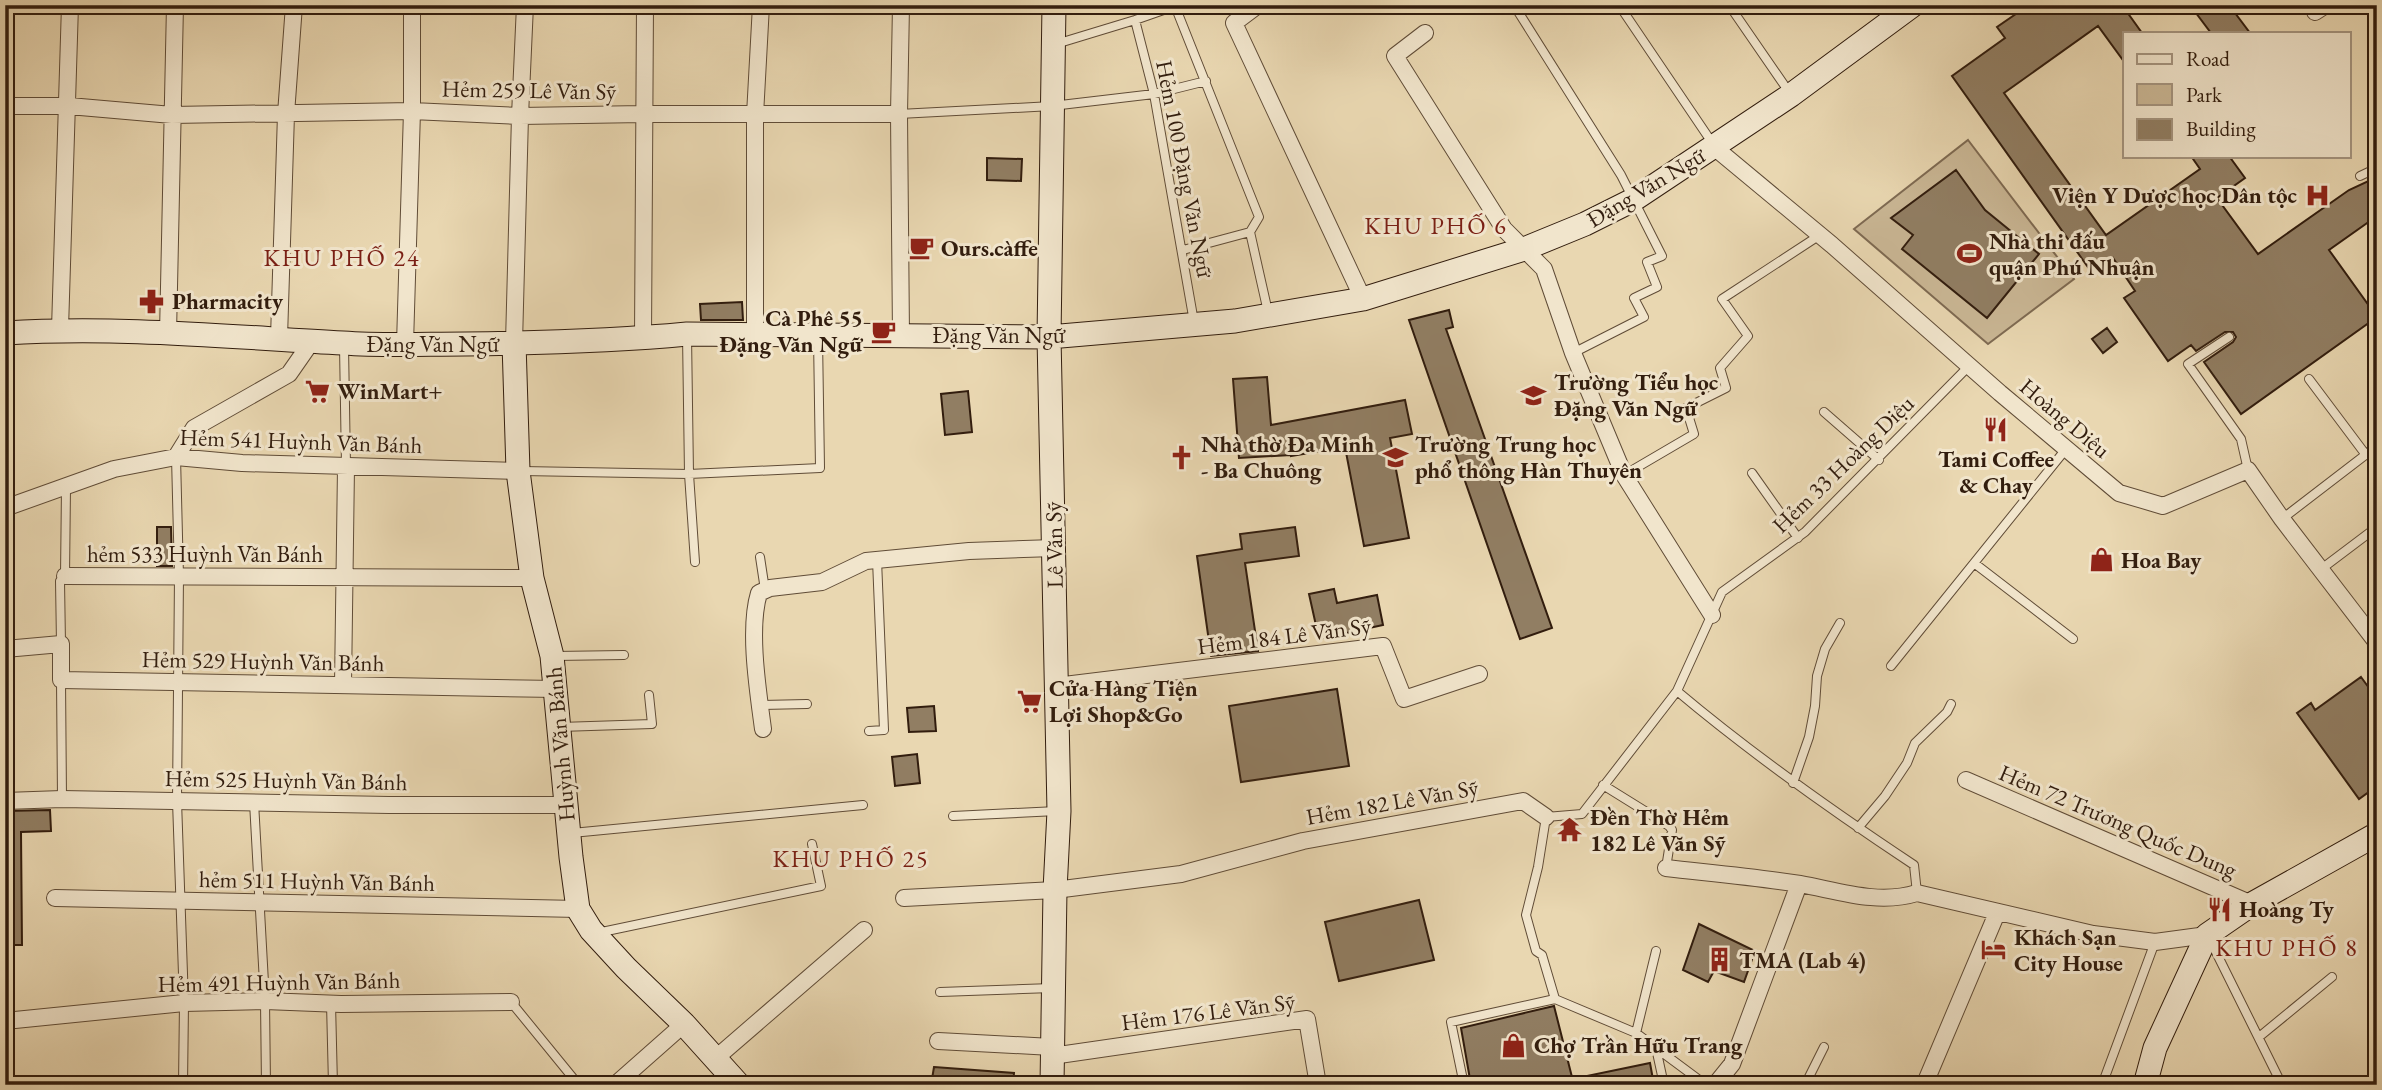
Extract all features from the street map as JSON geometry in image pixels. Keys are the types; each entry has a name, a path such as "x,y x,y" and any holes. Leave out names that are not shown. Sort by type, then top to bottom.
{"street":[{"path":"60,329 69,106 70,5"},
{"path":"169,334 175,5"},
{"path":"279,338 286,114 294,5"},
{"path":"405,344 412,111 412,5"},
{"path":"514,344 525,5"},
{"path":"643,338 645,5"},
{"path":"755,334 755,115 761,5"},
{"path":"901,5 901,336"},
{"name":"Lê Văn Sỹ","path":"1052,1085 1059,811 1049,337 1054,5"},
{"path":"1258,5 1234,23 1363,299"},
{"name":"Đặng Văn Ngữ","path":"5,332 60,329 279,338 344,344 514,344 687,334 1049,337 1195,325 1363,299 1524,249 1586,224 1633,200 1791,94 1913,5"},
{"path":"1425,33 1395,56 1504,229 1544,269 1573,353 1624,475 1712,615"},
{"name":"Hẻm 259 Lê Văn Sỹ","path":"5,106 69,106 172,115 412,111 520,116 899,114"},
{"name":"Hoàng Diệu","path":"1714,146 2119,493 2163,506 2248,470"},
{"path":"176,457 194,428 289,374 312,341"},
{"name":"Huỳnh Văn Bánh","path":"514,344 518,471 532,578 552,656 578,909 594,933 626,968 684,1024 739,1085"},
{"name":"Hẻm 541 Huỳnh Văn Bánh","path":"5,508 114,470 176,457 242,463 518,471"},
{"name":"hẻm 533 Huỳnh Văn Bánh","path":"346,467 346,577"},
{"path":"2248,470 2377,643"},
{"path":"763,729 755,605 759,593 798,584 822,582 866,562 877,560 969,551 1054,548"},
{"name":"hẻm 533 Huỳnh Văn Bánh","path":"65,576 532,578"},
{"name":"Hẻm 529 Huỳnh Văn Bánh","path":"343,685 346,577"},
{"path":"5,649 61,644 61,680"},
{"name":"Hẻm 184 Lê Văn Sỹ","path":"1055,686 1383,646 1405,699 1479,674"},
{"name":"Hẻm 529 Huỳnh Văn Bánh","path":"61,680 556,689"},
{"name":"Hẻm 72 Trương Quốc Dung","path":"1966,780 2252,904"},
{"name":"Hẻm 525 Huỳnh Văn Bánh","path":"5,800 566,805"},
{"name":"Hẻm 182 Lê Văn Sỹ","path":"904,898 1055,890 1181,874 1303,841 1523,801 1546,817"},
{"path":"1666,868 1799,884 1869,897 1899,898 1917,893 2093,934 2155,942 2207,935 2252,904 2377,834"},
{"path":"1715,1085 1732,1064 1799,884"},
{"name":"hẻm 511 Huỳnh Văn Bánh","path":"55,898 578,909"},
{"path":"1926,1081 1997,913"},
{"path":"716,1058 864,930"},
{"path":"2146,1085 2155,1048 2207,935"},
{"name":"Hẻm 491 Huỳnh Văn Bánh","path":"5,1021 184,1003 265,1000 331,1003 511,1002"},
{"name":"Hẻm 176 Lê Văn Sỹ","path":"1052,1051 1307,1019 1318,1085"},
{"path":"615,1085 684,1024"},
{"path":"938,1041 1052,1051"}],"lane":[{"path":"1514,5 1620,175 1662,256 1647,262 1657,287 1634,298 1644,317 1573,353"},
{"path":"1619,5 1714,146"},
{"path":"1729,5 1791,94"},
{"path":"1053,46 1175,6 1259,217 1250,232 1269,315"},
{"name":"Hẻm 100 Đặng Văn Ngữ","path":"1135,20 1154,94 1195,325"},
{"name":"Hẻm 259 Lê Văn Sỹ","path":"899,114 1052,106 1154,94 1206,80"},
{"path":"2360,176 2377,168"},
{"path":"1183,250 1250,232"},
{"path":"1624,475 1694,434 1686,408 1726,388 1720,368 1748,336 1722,299 1820,235"},
{"path":"687,334 689,474 695,562"},
{"path":"518,471 689,474 820,468 818,335"},
{"path":"2229,337 2188,365 2241,439 2248,470"},
{"path":"344,344 346,467"},
{"name":"Hẻm 33 Hoàng Diệu","path":"1677,691 1722,592 1798,538 1879,460 1969,366"},
{"path":"2309,379 2366,455"},
{"path":"1824,412 1879,460"},
{"path":"2282,519 2377,446"},
{"path":"1891,666 2066,449"},
{"path":"176,457 179,576 177,801 184,1003 183,1085"},
{"path":"1752,473 1798,538"},
{"path":"61,644 60,581 65,576 66,487"},
{"path":"2320,569 2377,527"},
{"path":"760,557 765,590"},
{"path":"869,731 884,730 877,560"},
{"path":"1974,563 2073,639"},
{"path":"1793,783 1809,737 1817,676 1825,649 1840,623"},
{"path":"552,656 624,655"},
{"path":"61,680 62,799"},
{"path":"1555,999 1542,955 1536,951 1526,915 1538,867 1546,817 1582,814 1677,691 1793,783 1913,865 1917,893"},
{"path":"560,727 652,724 649,695"},
{"path":"760,705 807,704"},
{"path":"1858,828 1908,763 1916,743 1947,712 1951,704"},
{"path":"1603,785 1672,830 1666,868"},
{"path":"254,802 267,1085"},
{"path":"569,833 863,805"},
{"path":"953,816 1059,811"},
{"path":"594,933 821,886 812,844"},
{"path":"2207,935 2282,1085"},
{"path":"2102,1085 2155,942"},
{"path":"1636,1032 1657,951"},
{"path":"2259,1037 2332,977"},
{"path":"940,992 1055,988"},
{"path":"1464,1085 1451,1022 1555,999 1636,1032 1706,1085"},
{"path":"511,1002 575,1085"},
{"path":"331,1003 333,1085"},
{"path":"1805,1085 1824,1046"},
{"path":"1656,1048 1664,1085"}],"green space":[{"name":"Nhà thi đấu quận Phú Nhuận","path":"1968,140 2074,279 1988,344 1854,229"}],"building":[{"path":"2029,5 2122,5 2141,32 2123,32 2123,60 2098,26 2004,93 2106,235 2200,169 2192,158 2230,158 2245,178 2217,198 2258,254 2349,190 2377,177 2377,216 2329,250 2377,317 2241,414 2204,362 2233,342 2236,337 2233,332 2225,332 2196,351 2191,345 2168,361 2124,298 2135,291 2113,258 2096,270 2090,270 1952,76 2005,38 1997,27"},
{"path":"2190,5 2229,5 2249,32 2210,32"},
{"path":"987,158 1022,159 1021,181 987,180"},
{"path":"1956,170 1985,210 2039,254 1987,318 1902,249 1913,235 1891,218"},
{"path":"742,302 743,320 701,320 700,304"},
{"path":"1449,310 1453,327 1446,329 1552,628 1520,639 1409,320"},
{"path":"2107,328 2117,342 2103,353 2092,339"},
{"path":"1267,377 1271,425 1405,400 1412,434 1390,438 1409,538 1364,546 1345,447 1291,456 1239,458 1233,379"},
{"path":"968,391 972,432 945,435 941,394"},
{"path":"157,527 171,527 172,566 157,566"},
{"path":"1295,527 1299,556 1245,563 1258,651 1211,656 1197,556 1242,549 1240,534"},
{"path":"1334,589 1337,603 1377,595 1383,625 1319,639 1309,594"},
{"path":"2361,677 2377,699 2377,786 2359,799 2297,713 2311,703 2315,710"},
{"path":"1337,689 1349,766 1241,782 1229,706"},
{"path":"934,706 936,731 909,732 907,708"},
{"path":"917,754 920,783 895,786 892,757"},
{"path":"50,810 51,831 21,832 22,945 5,945 5,811"},
{"path":"1419,900 1434,960 1339,981 1325,922"},
{"name":"TMA (Lab 4)","path":"1699,924 1755,951 1744,982 1714,971 1708,982 1683,970"},
{"name":"Chợ Trần Hữu Trang","path":"1554,1006 1574,1085 1471,1085 1461,1028"},
{"path":"1650,1063 1654,1085 1583,1085 1582,1077"},
{"path":"934,1067 1014,1073 1013,1085 931,1085"}],"place":[{"name":"Viện Y Dược học Dân tộc","path":"2317,195"},
{"name":"Ours.càffe","path":"921,248"},
{"name":"Nhà thi đấu quận Phú Nhuận","path":"1969,254"},
{"name":"Pharmacity","path":"152,301"},
{"name":"Cà Phê 55 Đặng Văn Ngữ","path":"883,331"},
{"name":"WinMart+","path":"317,391"},
{"name":"Trường Tiểu học Đặng Văn Ngữ","path":"1534,395"},
{"name":"Tami Coffee & Chay","path":"1996,429"},
{"name":"Nhà thờ Đa Minh - Ba Chuông","path":"1181,457"},
{"name":"Trường Trung học phổ thông Hàn Thuyên","path":"1395,457"},
{"name":"Hoa Bay","path":"2101,560"},
{"name":"Cửa Hàng Tiện Lợi Shop&Go","path":"1029,701"},
{"name":"Đền Thờ Hẻm 182 Lê Văn Sỹ","path":"1570,830"},
{"name":"Hoàng Ty","path":"2219,909"},
{"name":"Khách Sạn City House","path":"1994,950"},
{"name":"TMA (Lab 4)","path":"1719,960"},
{"name":"Chợ Trần Hữu Trang","path":"1514,1045"}],"district":[{"name":"KHU PHỐ 6","path":"1436,225"},
{"name":"KHU PHỐ 24","path":"342,257"},
{"name":"KHU PHỐ 25","path":"851,858"},
{"name":"KHU PHỐ 8","path":"2287,947"}]}
